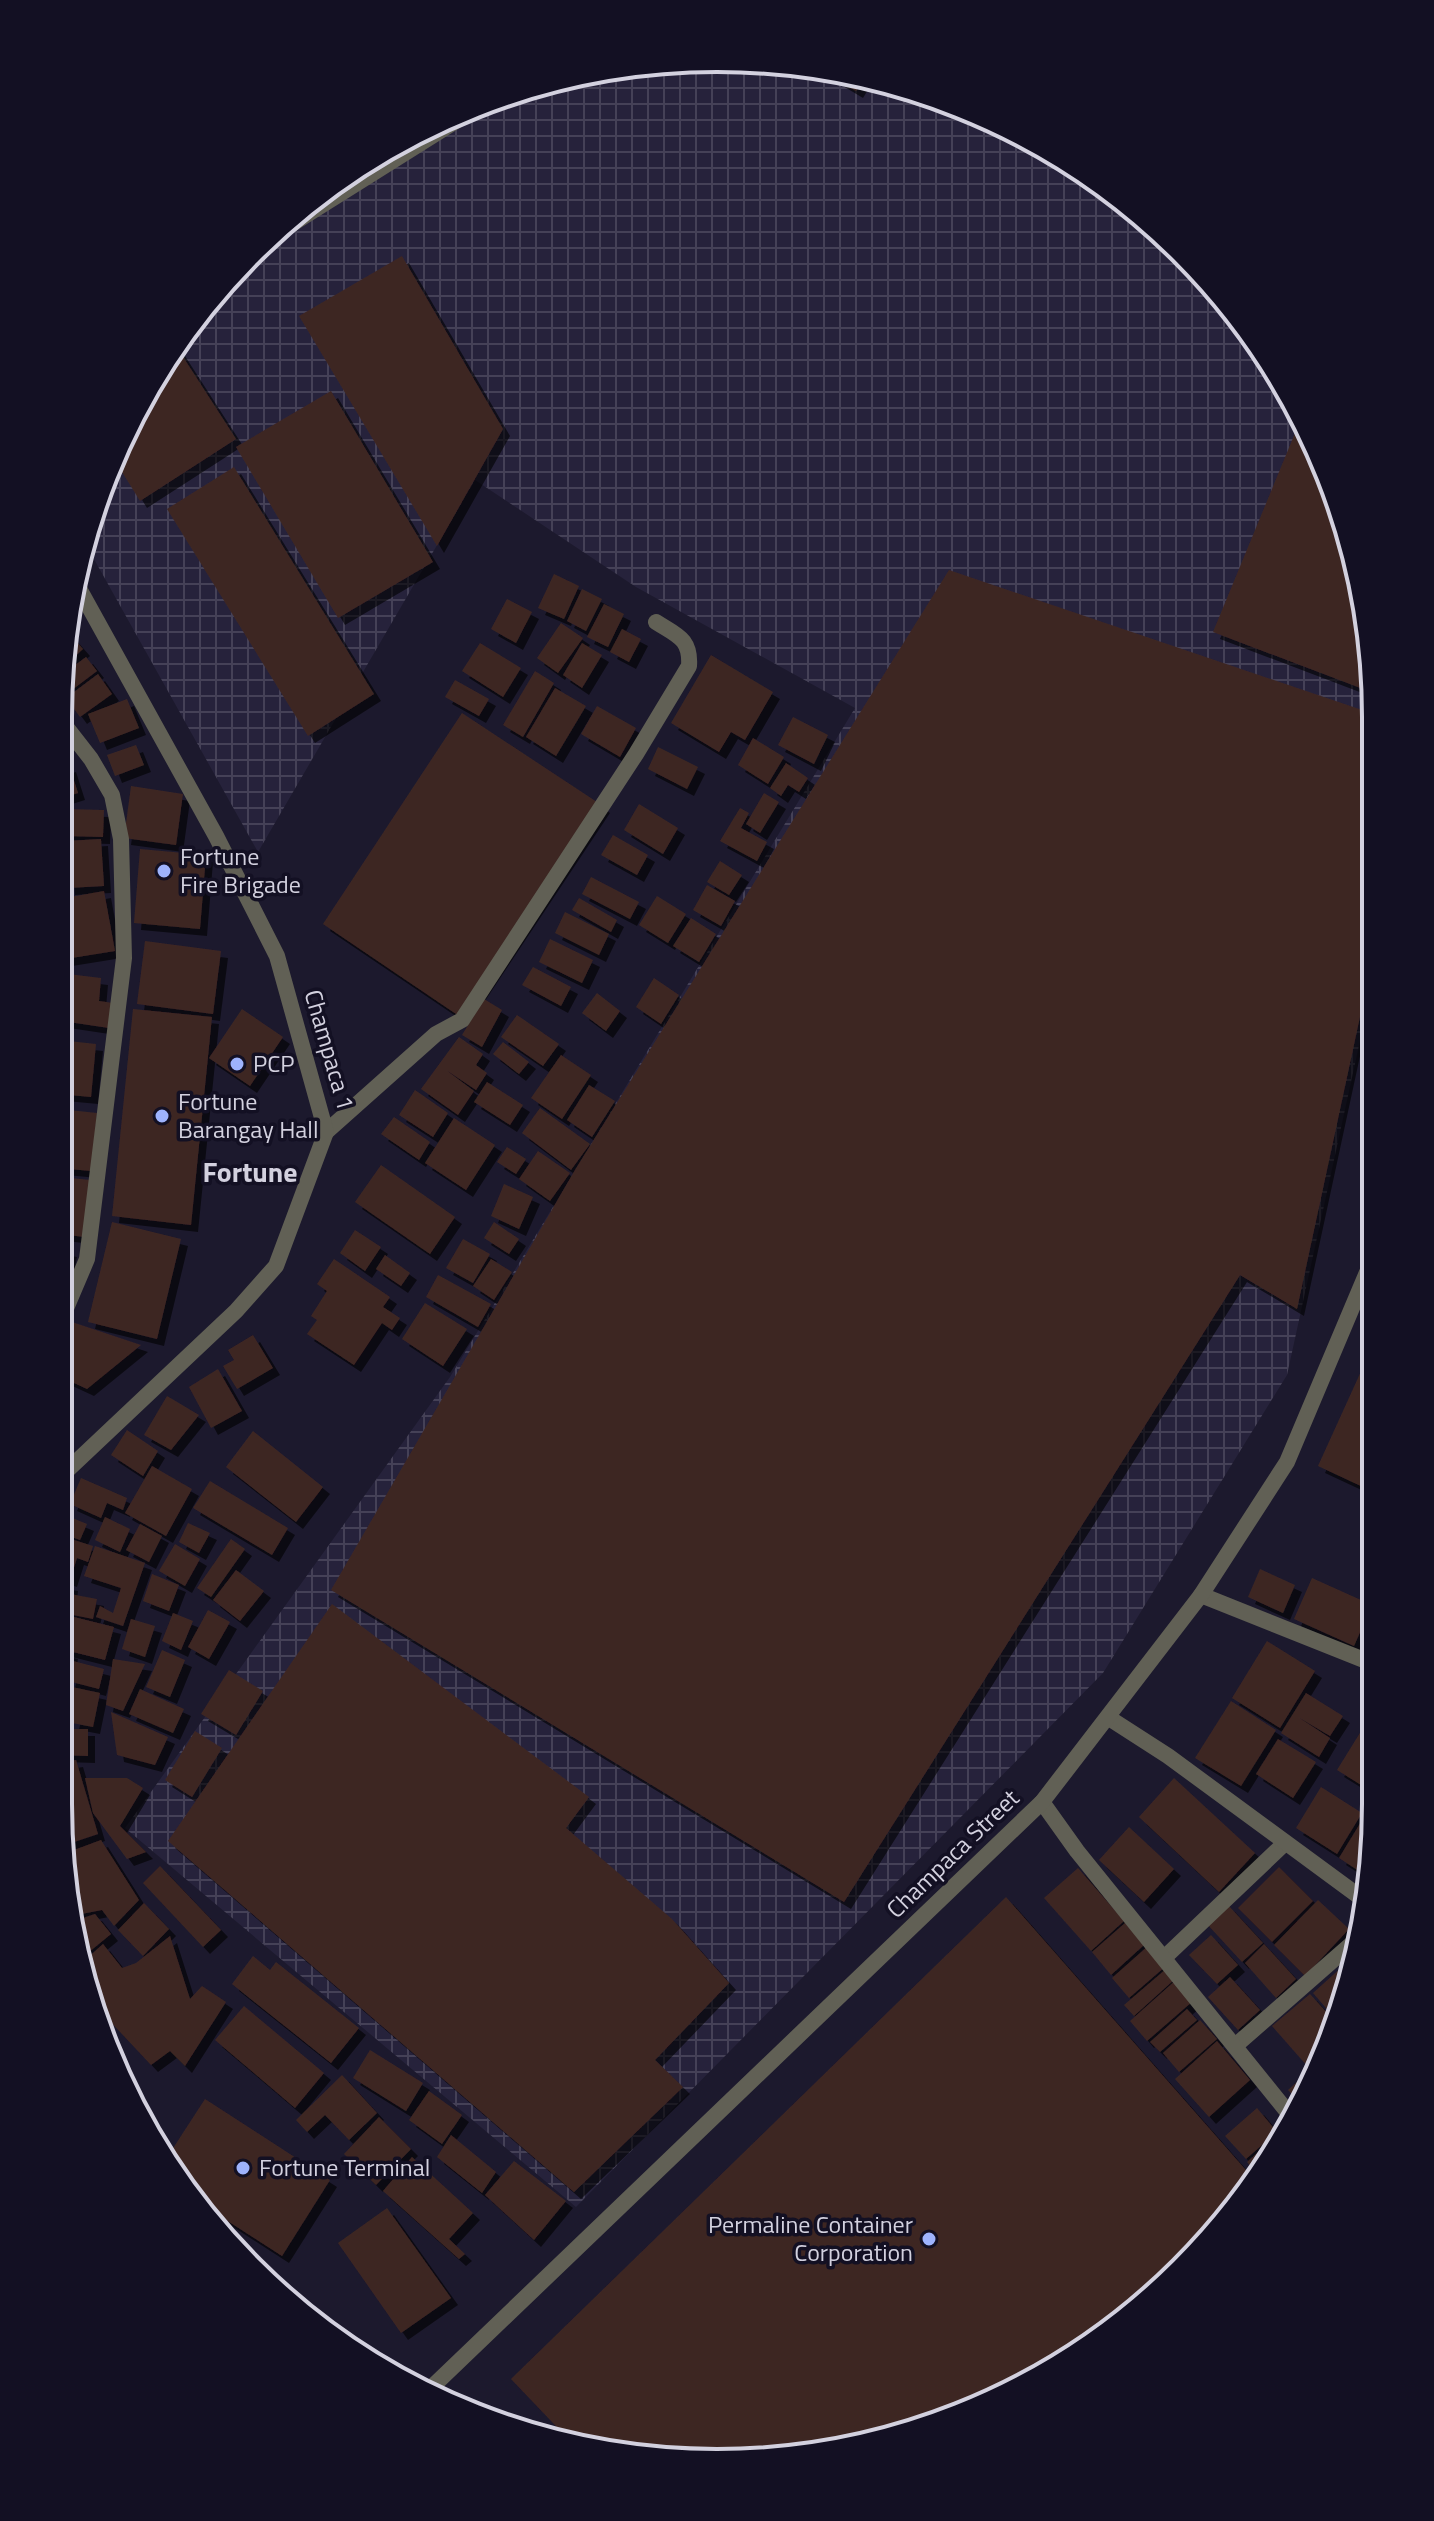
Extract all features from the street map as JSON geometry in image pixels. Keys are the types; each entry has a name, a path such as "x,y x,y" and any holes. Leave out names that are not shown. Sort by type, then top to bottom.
{"street":[{"path":"344,191 406,152"},
{"name":"Champaca 1","path":"72,1466 236,1311 276,1266 326,1132 277,956 216,836 83,596"},
{"path":"326,1132 436,1034 462,1020 588,829 689,666 690,654 684,640 656,622"},
{"path":"72,735 112,795 121,839 124,958 87,1259 72,1294"},
{"name":"Champaca Street","path":"436,2384 1042,1802 1201,1595 1287,1462 1362,1289"},
{"path":"1201,1595 1362,1659"},
{"path":"1109,1718 1168,1756 1355,1892"},
{"path":"1042,1802 1077,1851 1285,2109"},
{"path":"1164,1958 1285,1843"},
{"path":"1235,2046 1345,1949"}],"shaded area":[{"path":"675,73 759,73 801,78 843,84 924,106 964,121 1040,158 1110,205 1142,232 1173,261 1229,324 1276,395 1295,432 1313,470 1340,550 1350,591 1361,675 1362,1032 1287,1375 1103,1673 576,2207 125,1828 450,1377 855,708 636,587 475,480 258,852 92,556 121,470 158,394 205,324 261,261 292,232 324,205 395,158 470,121 550,94 591,84"}],"building":[{"path":"402,256 503,429 437,546 299,316"},
{"path":"183,356 236,439 140,501 121,470 158,394"},
{"path":"331,391 433,562 338,618 236,447"},
{"path":"1295,433 1313,470 1340,550 1350,591 1361,688 1213,632"},
{"path":"234,467 374,694 308,736 167,509"},
{"path":"949,570 1362,710 1362,1007 1297,1309 1240,1275 844,1902 331,1590 575,1170"},
{"path":"554,574 579,586 564,619 538,608"},
{"path":"582,589 602,599 586,631 567,621"},
{"path":"507,599 532,612 516,643 491,629"},
{"path":"604,604 624,614 608,647 587,637"},
{"path":"561,623 583,638 558,673 537,658"},
{"path":"622,629 641,639 629,662 610,652"},
{"path":"77,642 83,649 75,656"},
{"path":"480,643 521,668 503,697 462,671"},
{"path":"582,643 602,655 582,688 563,675"},
{"path":"711,655 773,692 745,740 731,732 719,752 671,723"},
{"path":"86,657 97,671 73,689 73,675 74,666"},
{"path":"535,671 554,683 523,737 503,725"},
{"path":"98,674 112,694 80,717 72,706 73,693"},
{"path":"455,680 489,699 479,716 445,697"},
{"path":"555,688 586,706 556,756 526,737"},
{"path":"127,699 139,728 100,743 88,714"},
{"path":"597,706 636,728 620,757 581,734"},
{"path":"462,713 603,806 462,1018 323,924"},
{"path":"793,717 828,735 814,764 778,745"},
{"path":"753,738 784,757 768,784 738,765"},
{"path":"136,745 144,765 115,776 107,755"},
{"path":"658,747 698,767 687,789 648,769"},
{"path":"786,763 808,778 799,792 788,785 781,796 770,788"},
{"path":"72,774 78,793 72,795"},
{"path":"131,786 183,794 176,845 124,838"},
{"path":"764,793 779,802 760,833 746,824"},
{"path":"639,804 678,828 663,854 624,830"},
{"path":"740,808 749,813 741,828 767,842 757,861 720,841"},
{"path":"72,809 104,810 103,837 72,836"},
{"path":"613,835 648,855 637,875 601,855"},
{"path":"101,839 104,886 72,888 72,841"},
{"path":"140,849 206,855 200,929 134,923"},
{"path":"720,861 742,875 729,895 707,882"},
{"path":"591,877 639,902 630,919 582,894"},
{"path":"707,885 735,901 721,926 693,910"},
{"path":"104,891 115,951 72,958 72,897"},
{"path":"657,896 686,914 668,943 639,925"},
{"path":"579,898 617,920 611,932 572,910"},
{"path":"565,912 609,934 599,955 555,933"},
{"path":"691,918 716,934 699,962 673,946"},
{"path":"550,939 593,960 582,983 539,962"},
{"path":"145,941 221,951 213,1014 137,1004"},
{"path":"533,967 571,987 561,1006 522,985"},
{"path":"72,974 101,978 99,1001 113,1003 109,1028 72,1022"},
{"path":"654,978 679,995 661,1024 636,1007"},
{"path":"597,993 620,1011 606,1031 582,1013"},
{"path":"484,999 502,1010 482,1047 462,1035"},
{"name":"Fortune Barangay Hall","path":"133,1009 212,1017 191,1225 112,1216"},
{"path":"242,1009 283,1037 250,1086 209,1058"},
{"path":"517,1015 559,1044 543,1066 501,1037"},
{"path":"459,1037 483,1054 476,1065 487,1073 476,1090 446,1070 474,1091 458,1115 421,1089"},
{"path":"72,1041 96,1044 91,1097 72,1095"},
{"path":"503,1042 529,1062 519,1074 493,1054"},
{"path":"561,1055 591,1075 562,1119 531,1098"},
{"path":"487,1082 523,1105 510,1125 474,1102"},
{"path":"589,1085 615,1101 592,1137 567,1120"},
{"path":"415,1090 448,1113 433,1137 399,1115"},
{"path":"540,1108 590,1144 571,1170 522,1133"},
{"path":"72,1110 97,1113 91,1171 72,1169"},
{"path":"394,1117 430,1142 419,1160 381,1134"},
{"path":"454,1118 495,1145 466,1190 425,1163"},
{"path":"507,1147 526,1159 516,1174 497,1162"},
{"path":"538,1151 570,1173 550,1201 519,1179"},
{"path":"381,1165 455,1217 430,1254 355,1202"},
{"path":"72,1178 91,1180 85,1237 72,1236"},
{"path":"504,1184 533,1197 519,1229 491,1216"},
{"path":"112,1222 181,1239 157,1339 88,1322"},
{"path":"494,1222 519,1239 509,1254 484,1238"},
{"path":"355,1230 381,1247 365,1271 340,1253"},
{"path":"463,1239 490,1254 473,1283 446,1268"},
{"path":"385,1255 410,1273 401,1286 376,1269"},
{"path":"334,1259 390,1297 383,1307 400,1318 392,1330 382,1323 354,1365 307,1334 317,1320 311,1316 327,1291 317,1284"},
{"path":"491,1259 512,1272 494,1300 473,1286"},
{"path":"438,1275 491,1304 478,1327 426,1297"},
{"path":"425,1303 467,1329 443,1366 402,1339"},
{"path":"72,1322 141,1345 87,1389 72,1382"},
{"path":"253,1335 273,1368 237,1389 223,1366 234,1360 228,1350"},
{"path":"218,1369 242,1411 211,1428 189,1387"},
{"path":"1362,1369 1362,1487 1318,1466"},
{"path":"167,1396 199,1415 171,1450 144,1435"},
{"path":"127,1430 158,1451 143,1476 111,1455"},
{"path":"253,1431 323,1487 296,1522 226,1467"},
{"path":"152,1466 192,1489 166,1536 125,1513"},
{"path":"81,1478 127,1498 123,1510 107,1503 101,1518 72,1505"},
{"path":"210,1481 288,1528 272,1555 193,1508"},
{"path":"105,1517 130,1529 120,1552 95,1540"},
{"path":"72,1518 87,1524 80,1540 72,1537"},
{"path":"188,1523 210,1533 199,1553 179,1542"},
{"path":"140,1524 162,1536 149,1562 126,1550"},
{"path":"72,1539 93,1546 88,1562 77,1558 72,1574"},
{"path":"231,1539 245,1549 211,1597 197,1588"},
{"path":"175,1544 200,1559 185,1586 159,1571"},
{"path":"95,1546 145,1563 123,1626 96,1617 100,1606 113,1613 121,1588 84,1576"},
{"path":"1260,1569 1295,1585 1283,1613 1248,1597"},
{"path":"236,1570 264,1591 240,1621 213,1600"},
{"path":"152,1574 179,1585 169,1611 143,1601"},
{"path":"1312,1578 1362,1600 1362,1628 1354,1646 1294,1619"},
{"path":"72,1594 97,1599 93,1619 72,1615"},
{"path":"332,1604 589,1797 566,1828 672,1919 729,1983 655,2060 683,2087 574,2192 168,1841"},
{"path":"208,1610 230,1622 209,1659 188,1647"},
{"path":"173,1613 193,1621 181,1650 162,1641"},
{"path":"72,1616 114,1627 105,1660 72,1652"},
{"path":"131,1619 155,1626 145,1657 122,1649"},
{"path":"1267,1641 1315,1671 1280,1728 1232,1698"},
{"path":"162,1650 185,1660 170,1697 146,1687"},
{"path":"113,1659 145,1664 123,1711 106,1705"},
{"path":"73,1661 104,1669 99,1689 72,1682"},
{"path":"229,1670 263,1691 236,1735 201,1714"},
{"path":"72,1687 100,1693 93,1727 72,1723"},
{"path":"140,1689 184,1709 173,1733 129,1714"},
{"path":"1306,1693 1343,1716 1330,1736 1298,1717 1330,1738 1319,1757 1281,1733"},
{"path":"1231,1701 1276,1730 1241,1786 1195,1758"},
{"path":"111,1712 168,1737 155,1765 117,1755"},
{"path":"72,1729 88,1729 88,1756 72,1755"},
{"path":"1362,1730 1362,1786 1337,1770"},
{"path":"195,1731 222,1748 192,1797 165,1780"},
{"path":"1278,1739 1316,1762 1293,1798 1256,1774"},
{"path":"76,1760 98,1834 73,1842 72,1804 72,1761"},
{"path":"85,1778 127,1778 143,1788 120,1826 146,1852 127,1859 93,1813"},
{"path":"1174,1778 1255,1853 1219,1892 1139,1817"},
{"path":"1321,1787 1362,1813 1337,1854 1296,1828"},
{"path":"1362,1821 1358,1870 1339,1858"},
{"path":"1129,1827 1174,1869 1144,1902 1099,1860"},
{"path":"101,1840 139,1900 114,1926 102,1910 82,1914 74,1850"},
{"path":"160,1866 221,1930 203,1947 143,1883"},
{"path":"1279,1867 1313,1901 1272,1942 1238,1908"},
{"path":"1078,1868 1124,1921 1091,1951 1044,1898"},
{"name":"Permaline Container Corporation","path":"1006,1897 1247,2171 1229,2197 1173,2260 1110,2316 1040,2363 1002,2382 964,2400 884,2427 843,2437 759,2448 675,2448 633,2443 559,2429 511,2379"},
{"path":"1318,1900 1349,1929 1305,1976 1274,1945"},
{"path":"144,1903 169,1929 143,1956 118,1930"},
{"path":"1228,1905 1263,1943 1242,1962 1207,1924"},
{"path":"95,1914 111,1934 89,1952 84,1930 82,1918"},
{"path":"1125,1923 1144,1945 1111,1975 1092,1952"},
{"path":"1211,1935 1238,1965 1217,1984 1189,1955"},
{"path":"170,1936 190,1999 202,1986 226,2002 185,2066 170,2051 151,2065 110,2021 90,1955 103,1944 122,1968 136,1963"},
{"path":"1264,1944 1296,1979 1276,1998 1245,1963"},
{"path":"1148,1946 1166,1966 1129,1998 1112,1978"},
{"path":"253,1956 270,1970 276,1962 359,2028 331,2063 232,1984"},
{"path":"1341,1968 1328,2011 1313,1993"},
{"path":"1166,1969 1175,1979 1134,2016 1124,2005"},
{"path":"1230,1977 1260,2010 1238,2030 1208,1997"},
{"path":"1176,1980 1193,2001 1147,2041 1130,2021"},
{"path":"1310,1994 1327,2013 1306,2065 1272,2026"},
{"path":"244,2006 324,2073 295,2108 215,2040"},
{"path":"1187,2009 1197,2020 1160,2052 1150,2042"},
{"path":"1200,2020 1217,2039 1179,2072 1163,2053"},
{"path":"1217,2041 1250,2080 1209,2117 1175,2079"},
{"path":"370,2050 423,2083 406,2111 353,2078"},
{"path":"342,2075 377,2113 349,2140 325,2115 307,2132 296,2120"},
{"path":"1299,2080 1292,2094 1288,2090"},
{"path":"429,2091 462,2115 442,2144 409,2120"},
{"name":"Fortune Terminal","path":"205,2099 330,2180 282,2256 222,2217 173,2149"},
{"path":"1257,2108 1274,2129 1266,2141 1246,2159 1225,2136"},
{"path":"379,2117 411,2149 376,2185 344,2154"},
{"path":"451,2135 496,2172 482,2193 437,2157"},
{"path":"1261,2150 1250,2166 1247,2162"},
{"path":"412,2157 473,2213 449,2239 465,2254 459,2259 383,2191"},
{"path":"514,2161 566,2201 534,2240 485,2195"},
{"path":"387,2208 451,2298 401,2333 338,2243"}],"place":[{"name":"Fortune Fire Brigade","path":"164,871"},
{"name":"PCP","path":"237,1064"},
{"name":"Fortune Barangay Hall","path":"162,1116"},
{"name":"Fortune Terminal","path":"243,2168"},
{"name":"Permaline Container Corporation","path":"929,2239"}],"district":[{"name":"Fortune","path":"250,1172"}]}
